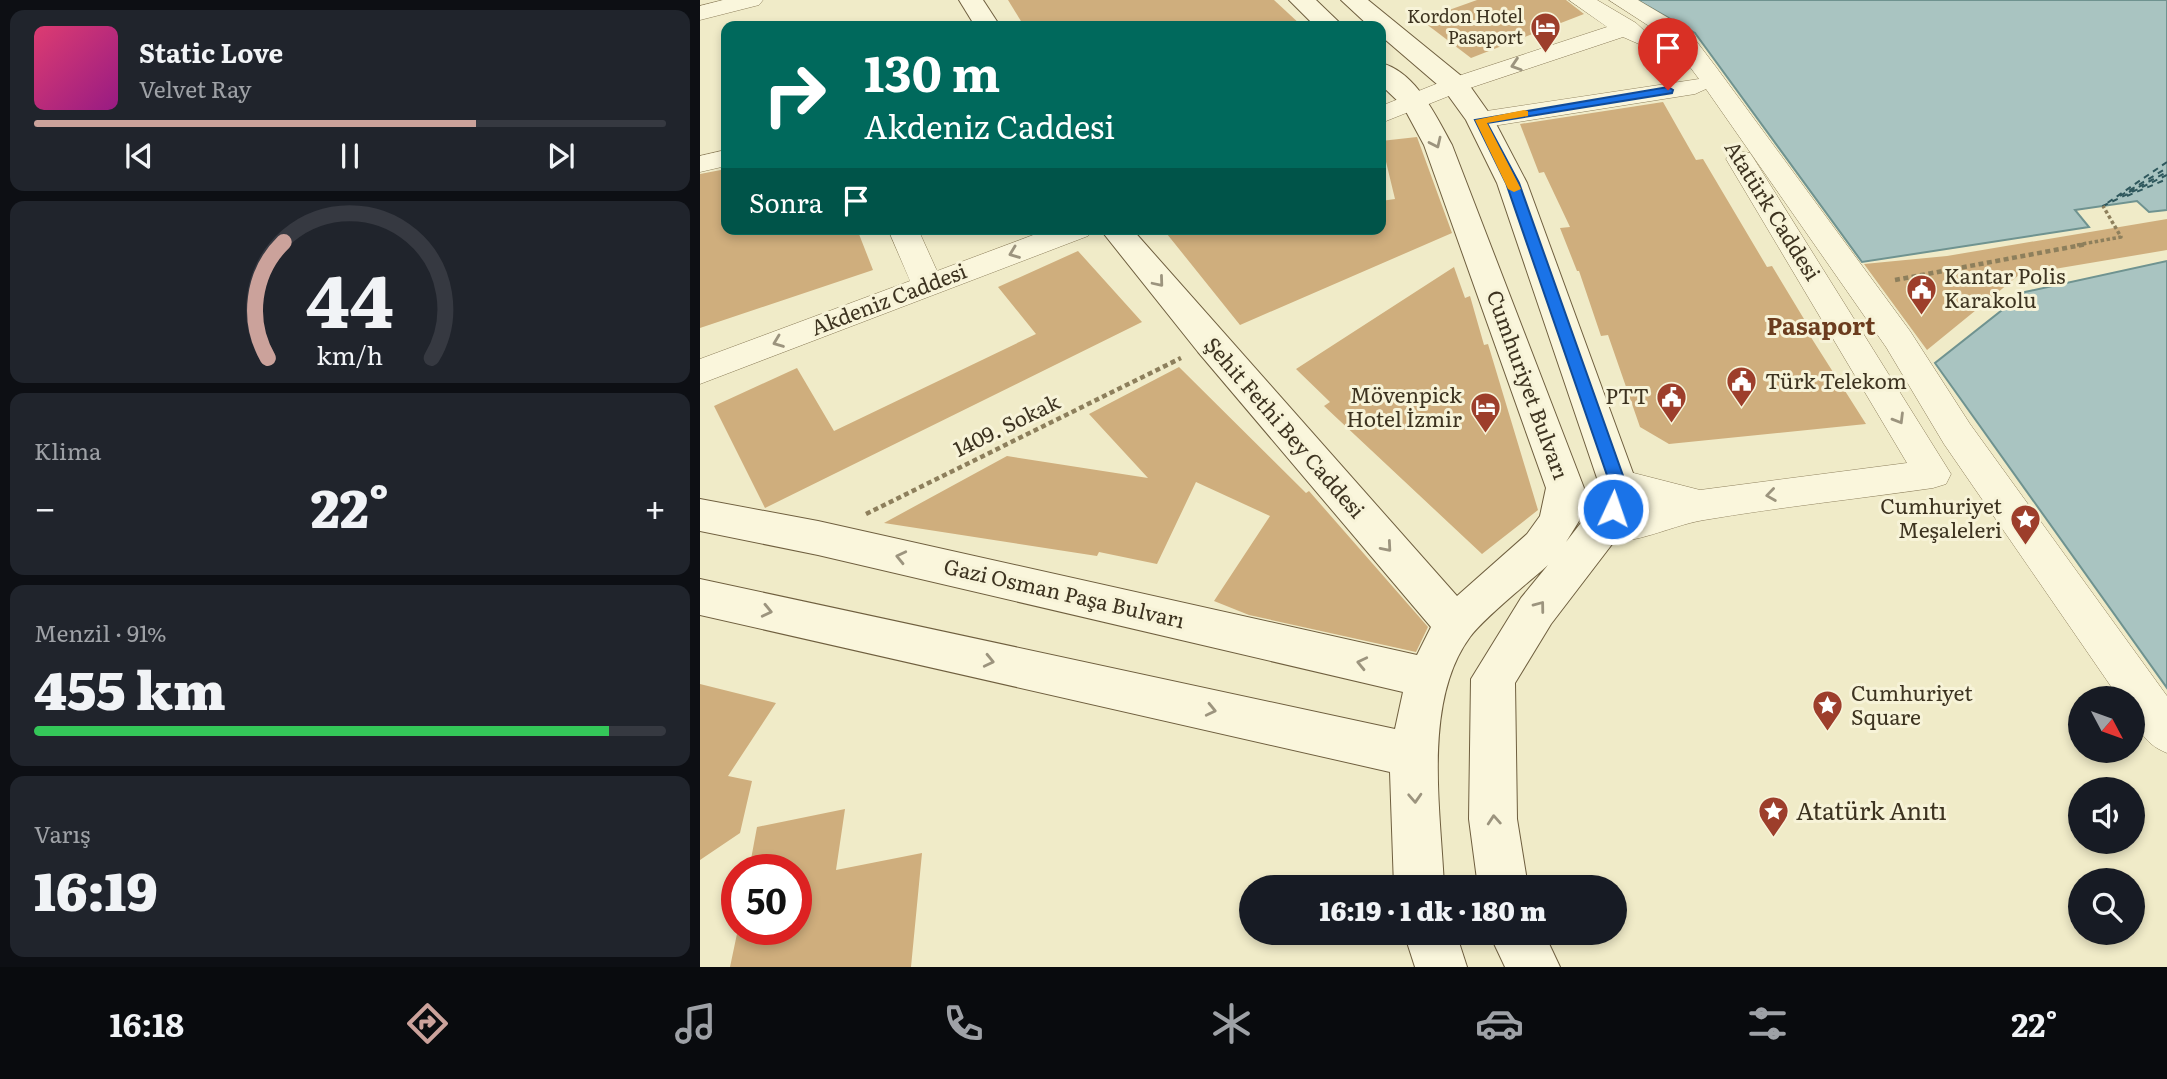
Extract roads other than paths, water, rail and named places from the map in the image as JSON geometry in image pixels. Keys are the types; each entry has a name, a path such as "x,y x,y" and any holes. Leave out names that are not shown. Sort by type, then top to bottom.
{"main road":[{"path":"971,0 984,21"},
{"path":"1301,0 1324,21"},
{"path":"1353,0 1378,21"},
{"path":"1386,28 1455,85 1480,120 1512,183 1618,484 1613,509 1602,527 1536,611 1493,679 1493,819 1501,875"},
{"name":"Cumhuriyet Bulvarı","path":"1386,76 1415,102 1438,145 1565,488 1559,522 1541,546 1455,624 1428,678 1413,755 1418,875"},
{"name":"Şehit Fethi Bey Caddesi","path":"1120,235 1210,344 1455,624"},
{"path":"1565,488 1618,484"},
{"name":"Gazi Osman Paşa Bulvarı","path":"700,515 818,537 1428,678"},
{"path":"700,597 1413,755"},
{"path":"1434,945 1441,967"},
{"path":"1522,945 1534,967"}],"street":[{"path":"700,13 751,0"},
{"name":"Atatürk Caddesi","path":"1581,0 1624,14 1695,86 1933,474 1700,505 1652,519 1602,527"},
{"path":"1386,113 1624,14 1678,34 1898,339 1956,434 2167,732"},
{"path":"1480,120 1695,86"},
{"path":"700,164 721,159"},
{"path":"906,235 928,285"},
{"name":"Akdeniz Caddesi","path":"700,372 1062,235"},
{"name":"Atatürk Caddesi","path":"1618,484 1700,505"}],"water":[{"path":"1637,0 2167,0 2167,210 2149,212 2137,201 2075,210 2089,227 1862,262 1695,33"},
{"path":"2167,261 2167,688 1935,363 2025,292"}],"place":[{"name":"Kordon Hotel Pasaport","path":"1546,54"},
{"name":"Kantar Polis Karakolu","path":"1921,316"},
{"name":"Türk Telekom","path":"1742,409"},
{"name":"PTT","path":"1672,424"},
{"name":"Mövenpick Hotel İzmir","path":"1485,435"},
{"name":"Cumhuriyet Meşaleleri","path":"2025,546"},
{"name":"Cumhuriyet Square","path":"1828,733"},
{"name":"Atatürk Anıtı","path":"1773,839"}],"district":[{"name":"Pasaport","path":"1821,327"}]}
